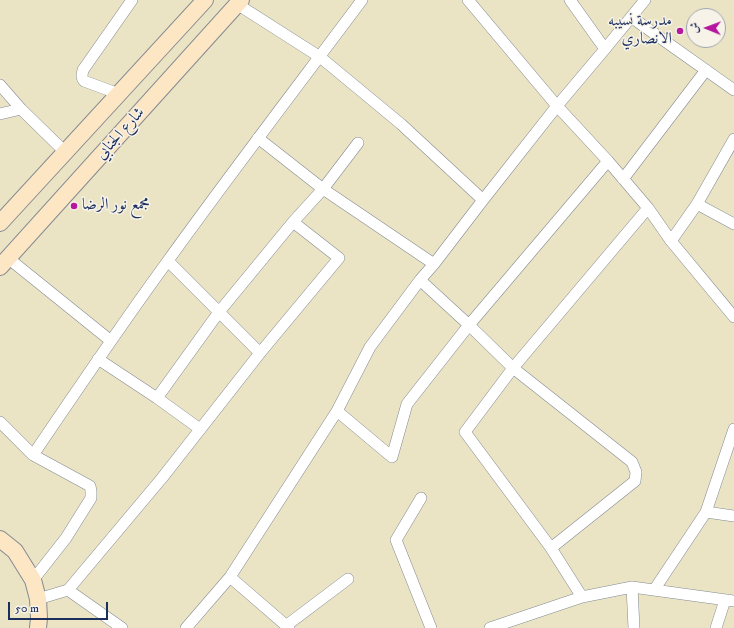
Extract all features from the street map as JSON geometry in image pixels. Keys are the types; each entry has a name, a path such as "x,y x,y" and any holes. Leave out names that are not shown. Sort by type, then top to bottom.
{"street":[{"path":"119,94 84,81 82,74 132,0"},
{"name":"شارع الجنابي","path":"0,223 205,0"},
{"path":"33,455 98,359 168,261 362,0"},
{"path":"468,0 557,106 608,161 648,208 671,241 734,317"},
{"path":"570,0 605,49"},
{"path":"186,628 230,577 337,411 370,347 420,280 557,106 645,0"},
{"path":"239,2 320,57 401,124 483,200"},
{"name":"شارع الجنابي","path":"4,263 239,2"},
{"path":"631,17 734,90"},
{"path":"623,179 706,70"},
{"path":"0,86 65,152"},
{"path":"0,114 21,109"},
{"path":"258,138 323,189 434,264"},
{"path":"671,241 697,204 734,139"},
{"path":"157,398 219,312 293,222 323,189 358,142"},
{"path":"337,411 392,457 407,404 469,325 608,161"},
{"path":"697,204 734,224"},
{"path":"582,597 550,548 465,432 513,368 648,208"},
{"path":"38,599 68,590 162,478 260,353 339,258 293,222"},
{"path":"168,261 260,353"},
{"path":"4,263 111,341"},
{"path":"420,280 513,368 632,462 636,472 635,481 550,548"},
{"path":"98,359 157,398 200,429"},
{"path":"0,422 33,455 90,486 91,498 66,538 33,580"},
{"path":"654,590 706,512 734,429"},
{"path":"421,498 396,540 431,628"},
{"path":"706,512 734,516"},
{"path":"0,539 16,552 33,580 38,599 38,628"},
{"path":"230,577 288,627 348,579"},
{"path":"632,587 634,628"},
{"path":"490,628 582,597 632,587 730,600 716,628"},
{"path":"68,590 122,628"}],"place":[{"name":"مدرسة نسيبه الانصاري","path":"680,31"},
{"name":"مجمع نور الرضا","path":"74,206"}]}
